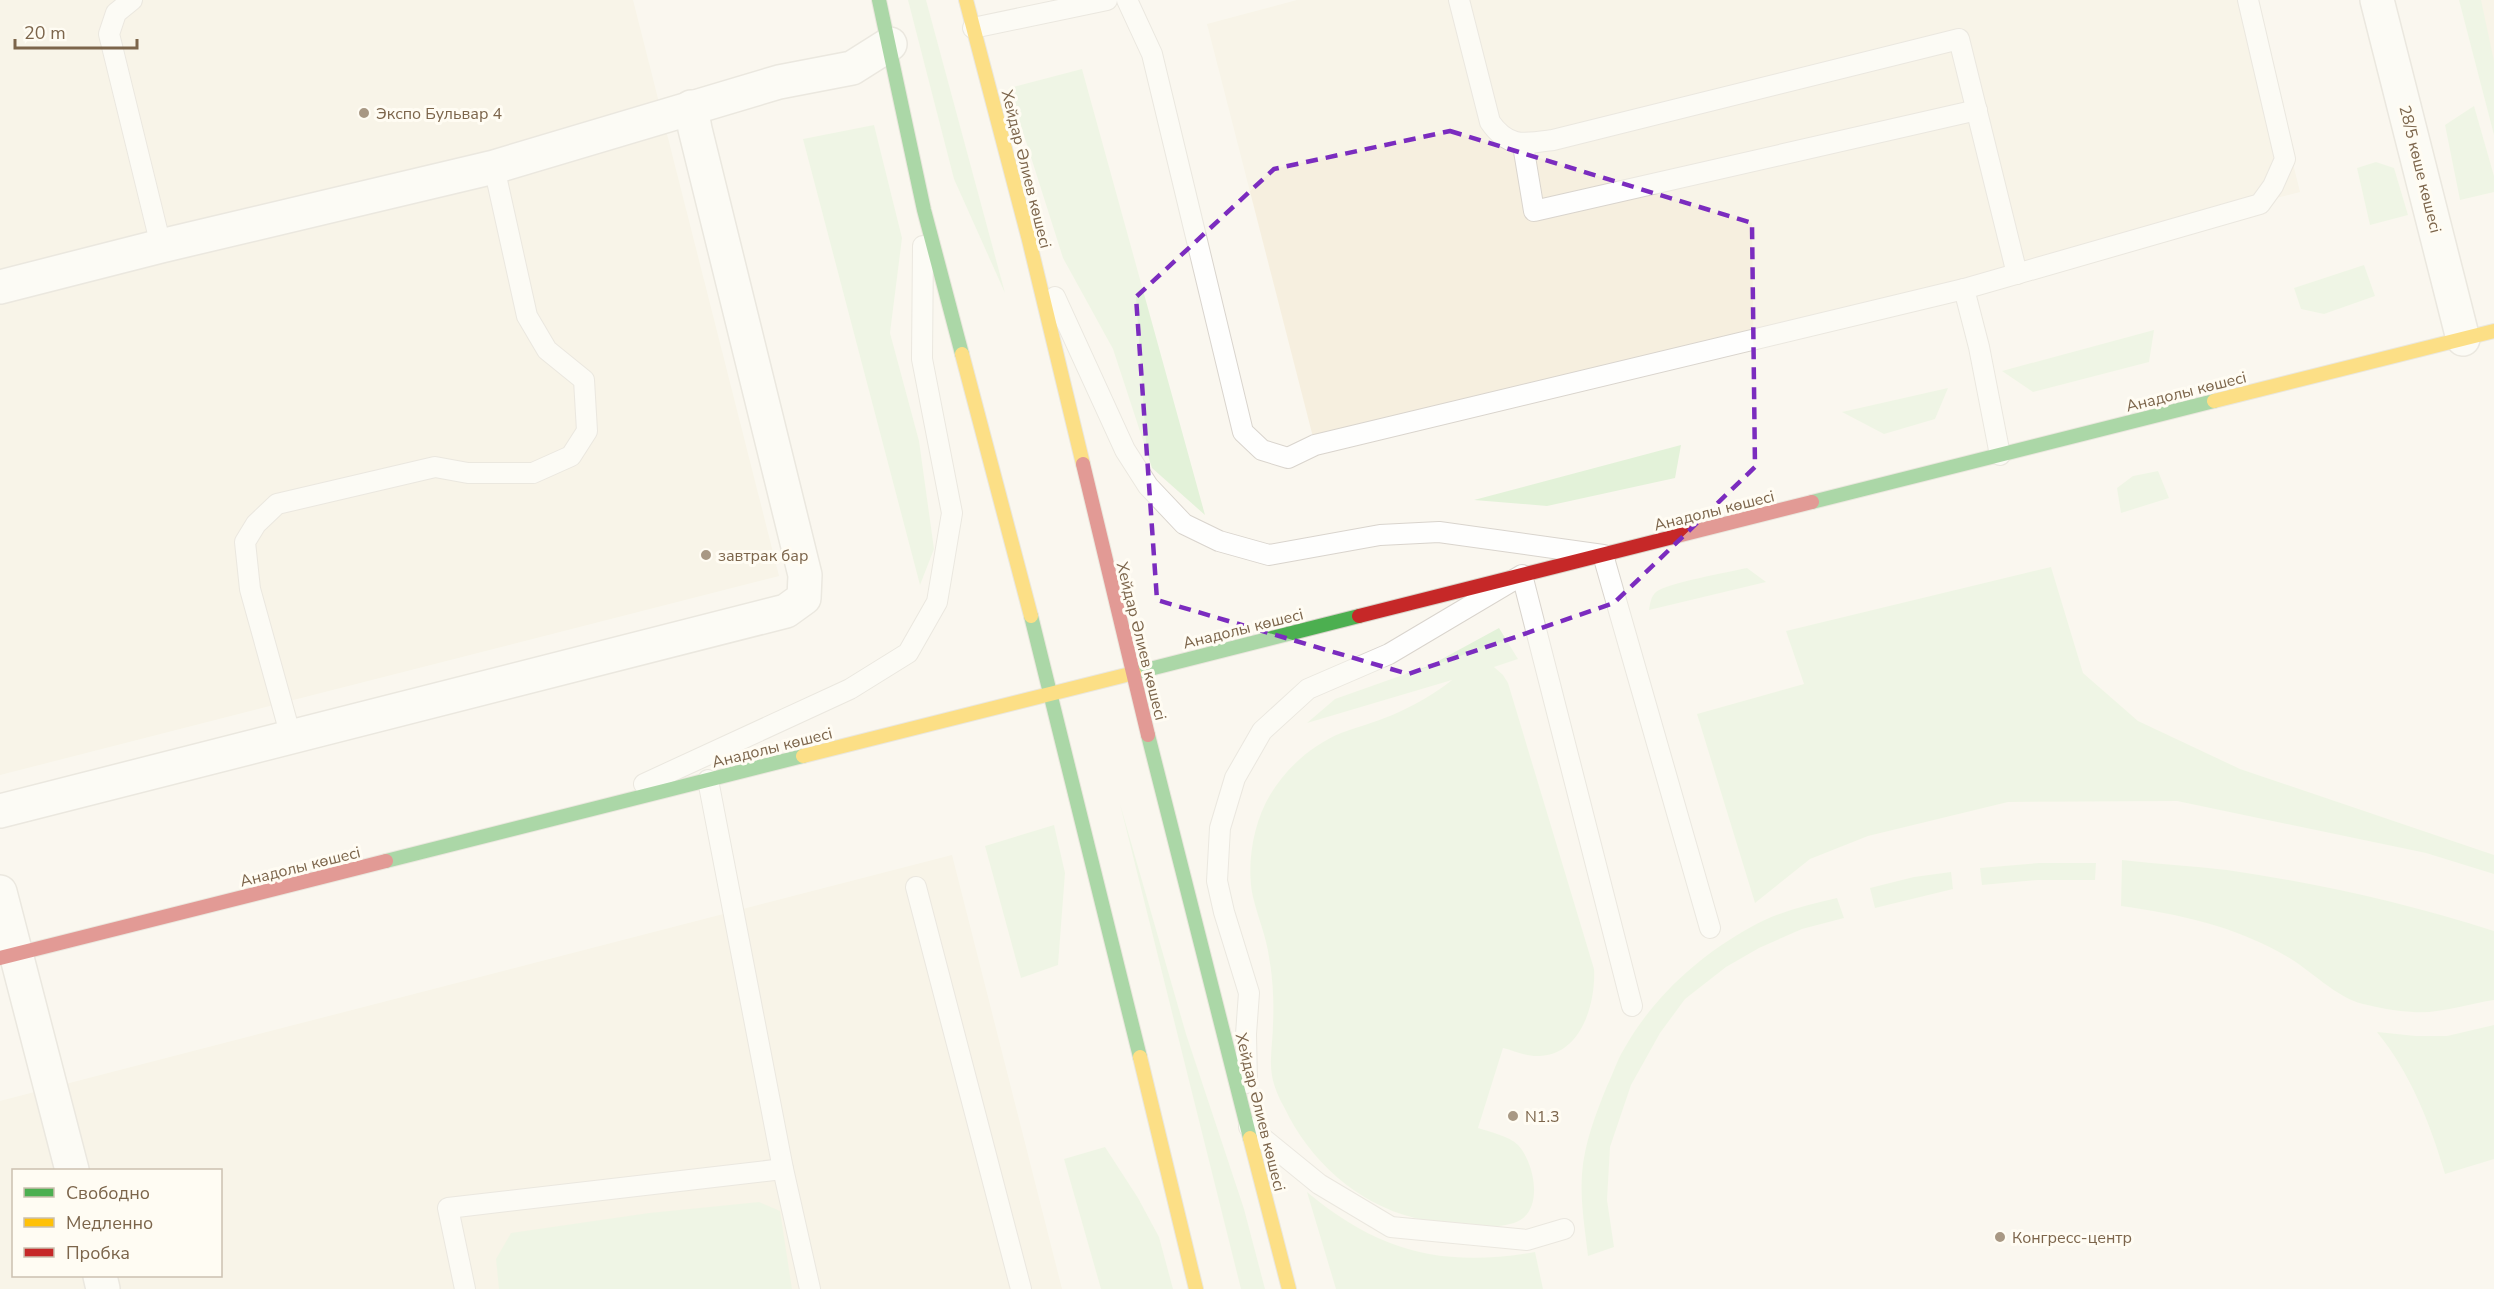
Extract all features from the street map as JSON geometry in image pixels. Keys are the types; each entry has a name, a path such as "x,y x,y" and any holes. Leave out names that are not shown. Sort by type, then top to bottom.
{"street":[{"path":"879,0 924,210 1052,694 1196,1289"},
{"name":"Хейдар Әлиев көшесі","path":"966,0 1029,240 1106,567 1289,1289"},
{"name":"28/5 көше көшесі","path":"2377,0 2463,339"},
{"path":"0,287 161,246 494,167 779,82 852,68 890,44"},
{"path":"0,811 786,610 804,598 806,575 695,129 692,107"},
{"name":"Анадолы көшесі","path":"8,956 2494,331"},
{"path":"0,892 8,956 72,1169"}],"lane":[{"path":"132,0 116,13 109,34 161,246"},
{"path":"973,28 1107,0"},
{"path":"1127,0 1152,54 1243,432 1262,450 1288,458 1315,445 1964,289 2260,204 2273,186 2285,159 2248,0"},
{"path":"1460,0 1490,122 1499,136 1523,144 1564,137 1959,39 2017,274"},
{"path":"1523,144 1534,211 1977,110"},
{"path":"291,737 250,589 244,542 256,524 277,504 435,467 468,473 533,473 571,456 587,430 584,380 547,350 527,316 494,167"},
{"path":"586,811 850,689 908,653 913,646 937,602 952,513 922,359 924,210"},
{"path":"1029,240 1125,450 1148,486 1184,524 1219,541 1269,555 1380,535 1439,532 1603,555 1710,928"},
{"path":"1964,289 2000,455"},
{"path":"1564,1229 1527,1240 1391,1227 1319,1184 1249,1127 1246,1034 1249,993 1217,881 1220,828 1235,778 1262,731 1308,689 1389,654 1522,575 1632,1006"},
{"path":"708,780 783,1169 810,1289"},
{"path":"916,887 1021,1289"},
{"path":"465,1289 448,1208 783,1169"}],"highlighted area":[{"path":"1450,131 1752,223 1755,467 1614,603 1408,674 1157,600 1136,297 1274,169"}],"shaded area":[{"path":"0,0 633,0 779,576 0,775"},
{"path":"1297,0 2252,0 2300,192 1315,445 1207,24"},
{"path":"2466,0 2494,0 2494,108"},
{"path":"952,855 1062,1289 0,1289 0,1101"}],"green space":[{"path":"908,0 926,0 1005,293 954,179"},
{"path":"2459,0 2481,0 2494,61 2494,135"},
{"path":"1082,69 1205,515 1152,468 1113,349 1063,258 1009,88"},
{"path":"2474,106 2494,176 2494,192 2460,200 2445,125"},
{"path":"874,125 902,238 890,333 919,441 934,549 920,585 803,139"},
{"path":"2376,162 2394,168 2408,215 2370,225 2357,168"},
{"path":"2364,265 2375,296 2324,314 2301,309 2294,288"},
{"path":"2154,330 2149,362 2033,392 2002,371"},
{"path":"1948,388 1935,419 1884,434 1842,412"},
{"path":"1681,445 1675,478 1547,506 1474,500"},
{"path":"2158,471 2169,498 2121,513 2117,488 2133,476"},
{"path":"2051,567 2083,673 2138,721 2240,769 2494,855 2494,874 2426,853 2177,801 2008,802 1868,836 1810,859 1755,903 1697,714 1804,684 1786,631"},
{"path":"1747,568 1766,582 1649,610 1653,596 1662,589"},
{"path":"1499,628 1518,659 1494,667 1508,683 1594,969 1594,982 1589,1011 1584,1024 1566,1046 1554,1053 1540,1056 1526,1055 1503,1048 1478,1128 1505,1137 1518,1145 1529,1163 1534,1187 1533,1199 1524,1218 1514,1223 1477,1227 1415,1218 1374,1202 1355,1191 1321,1162 1294,1126 1272,1076 1273,990 1266,942 1253,897 1250,872 1255,831 1264,806 1276,785 1301,758 1330,738 1385,718 1420,702 1452,680 1307,723 1335,699 1431,665"},
{"path":"1120,804 1186,1034 1244,1209 1265,1289 1241,1289"},
{"path":"1054,825 1065,873 1058,965 1021,978 985,846"},
{"path":"2122,860 2227,870 2294,881 2395,903 2494,931 2494,1000 2423,1012 2407,1012 2353,1001 2286,956 2247,937 2185,917 2121,906"},
{"path":"2039,863 2096,863 2095,880 2037,880 1982,885 1980,868"},
{"path":"1951,872 1953,889 1875,908 1870,888 1914,877"},
{"path":"1837,898 1844,918 1802,929 1759,948 1726,967 1685,999 1660,1033 1631,1085 1610,1147 1607,1200 1614,1247 1588,1256 1582,1194 1585,1151 1607,1086 1622,1053 1636,1030 1663,995 1679,979 1732,938 1771,917"},
{"path":"2494,1025 2494,1159 2445,1174 2433,1136 2410,1082 2377,1032 2447,1036"},
{"path":"1105,1147 1138,1198 1159,1237 1173,1289 1101,1289 1064,1159"},
{"path":"1307,1192 1360,1229 1387,1242 1414,1250 1441,1256 1471,1258 1535,1252 1543,1289 1336,1289"},
{"path":"759,1202 780,1211 792,1289 499,1289 496,1259 511,1233 649,1213"}],"traffic: fast":[{"path":"879,0 924,210 962,354"},
{"path":"1812,502 2214,401"},
{"path":"1031,616 1140,1057"},
{"path":"1134,673 1359,616"},
{"path":"1148,735 1250,1138"},
{"path":"386,861 803,756"}],"traffic: slow":[{"path":"966,0 1029,240 1083,464"},
{"path":"2214,401 2494,331"},
{"path":"962,354 1031,616"},
{"path":"803,756 1134,673"},
{"path":"1140,1057 1196,1289"},
{"path":"1250,1138 1289,1289"}],"traffic: jam":[{"path":"1083,464 1148,735"},
{"path":"1359,616 1812,502"},
{"path":"0,958 386,861"}],"place":[{"name":"Экспо Бульвар 4","path":"364,113"},
{"name":"завтрак бар","path":"706,555"},
{"name":"N1.3","path":"1513,1116"},
{"name":"Конгресс-центр","path":"2000,1237"}]}
